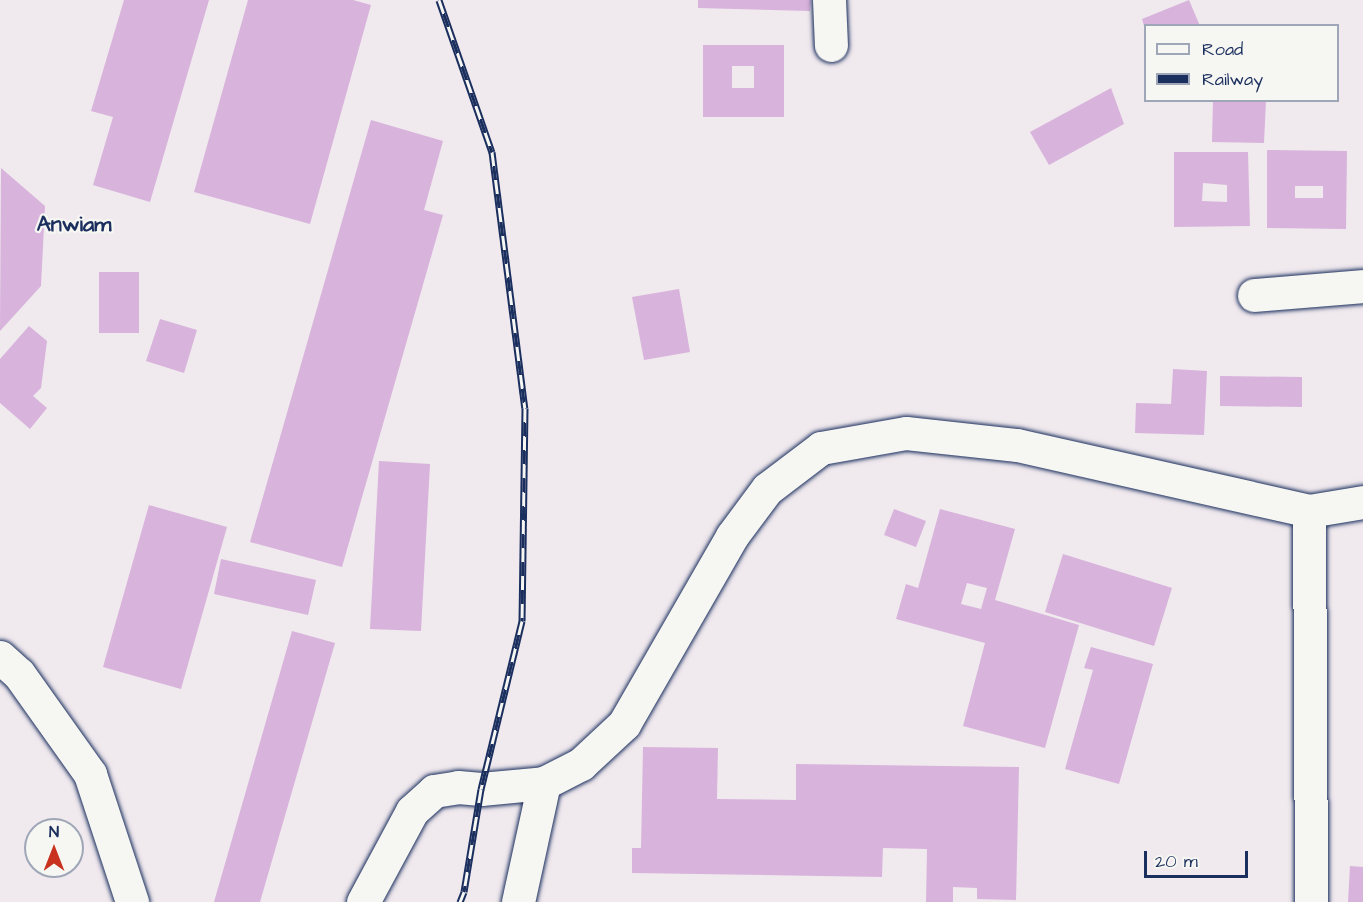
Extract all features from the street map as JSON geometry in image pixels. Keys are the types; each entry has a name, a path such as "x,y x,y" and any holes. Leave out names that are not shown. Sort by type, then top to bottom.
{"street":[{"path":"829,0 831,45"},
{"path":"1254,295 1363,286"},
{"path":"363,902 412,811 434,791 544,783 581,764 624,724 732,536 767,489 821,448 906,433 1017,445 1309,511 1363,502"},
{"path":"1309,511 1311,902"},
{"path":"0,657 19,674 90,774 132,902"},
{"path":"518,902 544,783"}],"building":[{"path":"124,0 209,0 150,202 93,185 113,117 91,111"},
{"path":"248,0 353,0 371,5 310,224 194,192"},
{"path":"698,0 811,0 810,11 698,8"},
{"path":"1189,0 1199,24 1144,24 1144,26 1142,19"},
{"path":"703,45 784,45 784,117 703,117","holes":["732,66 754,66 754,88 732,88"]},
{"path":"1111,88 1124,124 1049,165 1030,132"},
{"path":"1213,102 1266,102 1264,143 1212,142"},
{"path":"371,120 443,141 424,210 443,215 342,567 250,542"},
{"path":"1267,150 1347,151 1346,229 1267,228","holes":["1295,186 1323,186 1323,198 1295,198"]},
{"path":"1174,152 1248,152 1250,226 1174,227","holes":["1203,183 1227,185 1227,202 1202,201"]},
{"path":"1,168 45,206 41,286 0,331"},
{"path":"99,272 139,272 139,333 99,333"},
{"path":"679,289 690,352 644,360 632,297"},
{"path":"160,319 197,330 184,373 146,361"},
{"path":"29,326 47,341 41,388 33,396 47,408 30,429 0,403 0,359"},
{"path":"1173,369 1207,371 1204,435 1135,433 1136,403 1171,404"},
{"path":"1220,376 1302,377 1302,407 1220,406"},
{"path":"379,461 430,464 421,631 370,629"},
{"path":"149,505 227,527 181,689 103,667"},
{"path":"894,509 926,521 916,547 884,535"},
{"path":"940,509 1015,529 995,600 1079,625 1045,748 963,726 985,643 896,619 906,584 918,588","holes":["967,583 987,588 981,609 961,604"]},
{"path":"1063,554 1172,588 1154,646 1045,612"},
{"path":"221,559 316,580 308,615 214,594"},
{"path":"292,631 335,643 260,902 214,902"},
{"path":"1091,647 1153,664 1119,784 1065,769 1093,670 1084,668"},
{"path":"643,747 718,748 717,799 796,800 796,764 1019,767 1016,900 977,899 977,888 953,887 953,902 926,902 927,849 883,848 882,877 632,873 632,848 641,848"},
{"path":"1350,866 1363,867 1363,902 1348,902"}],"railway":[{"path":"439,0 492,152 525,408 522,621 481,789 464,892 460,902"}],"district":[{"name":"Anwiam","path":"74,225"}]}
